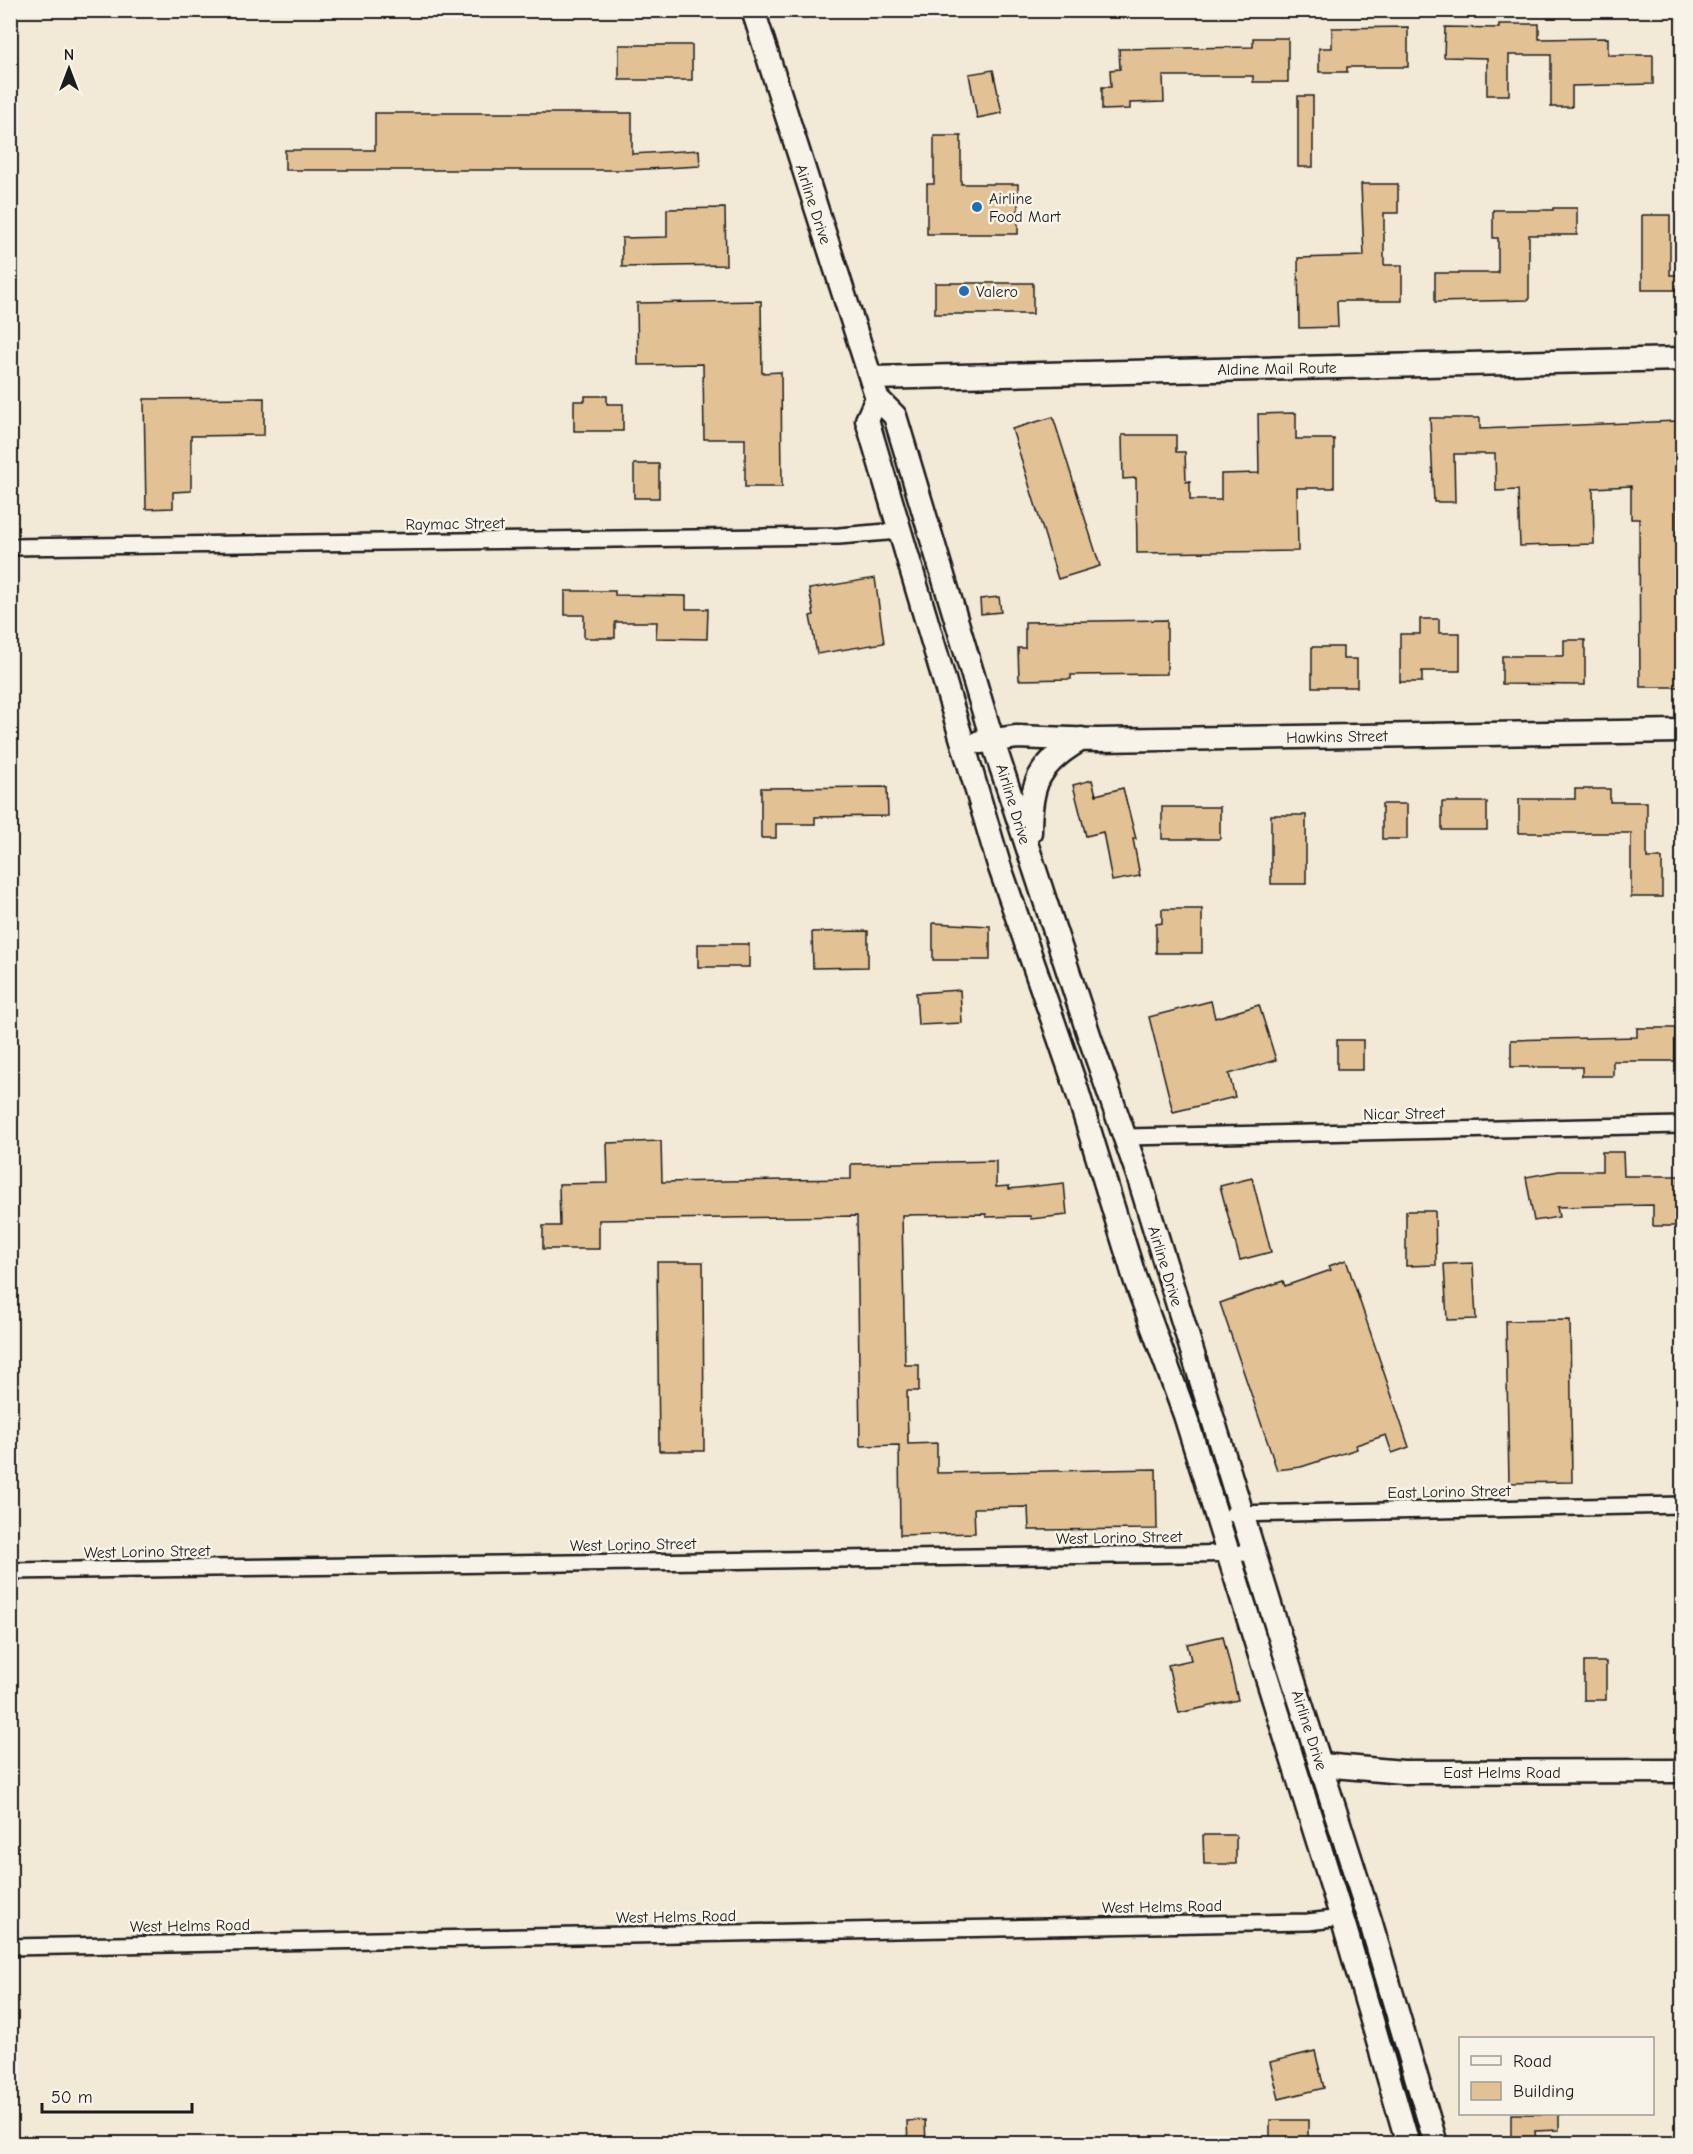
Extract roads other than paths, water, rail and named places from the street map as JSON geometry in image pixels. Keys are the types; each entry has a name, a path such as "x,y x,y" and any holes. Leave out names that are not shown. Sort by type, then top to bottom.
{"main road":[{"name":"Airline Drive","path":"753,10 874,388 895,416 992,739 1004,768 1030,855 1126,1137 1256,1553 1286,1657 1322,1765 1436,2144"},
{"name":"Aldine Mail Route","path":"874,388 1683,359"},
{"name":"Airline Drive","path":"874,388 867,420 999,865 1075,1084 1135,1279 1172,1373 1341,1918 1407,2144"},
{"name":"Hawkins Street","path":"964,746 992,739 1082,740 1683,731"},
{"path":"1030,855 1030,796 1043,771 1064,750 1082,740"},
{"name":"East Helms Road","path":"1322,1765 1403,1772 1683,1771"}],"street":[{"name":"Raymac Street","path":"10,546 839,536 899,531"},
{"name":"Nicar Street","path":"1126,1137 1683,1125"},
{"name":"East Lorino Street","path":"1215,1515 1683,1505"},
{"name":"West Lorino Street","path":"10,1571 1256,1553"},
{"name":"West Helms Road","path":"10,1947 1297,1922 1341,1918"}],"place":[{"name":"Airline Food Mart","path":"977,207"},
{"name":"Valero","path":"964,291"}]}
